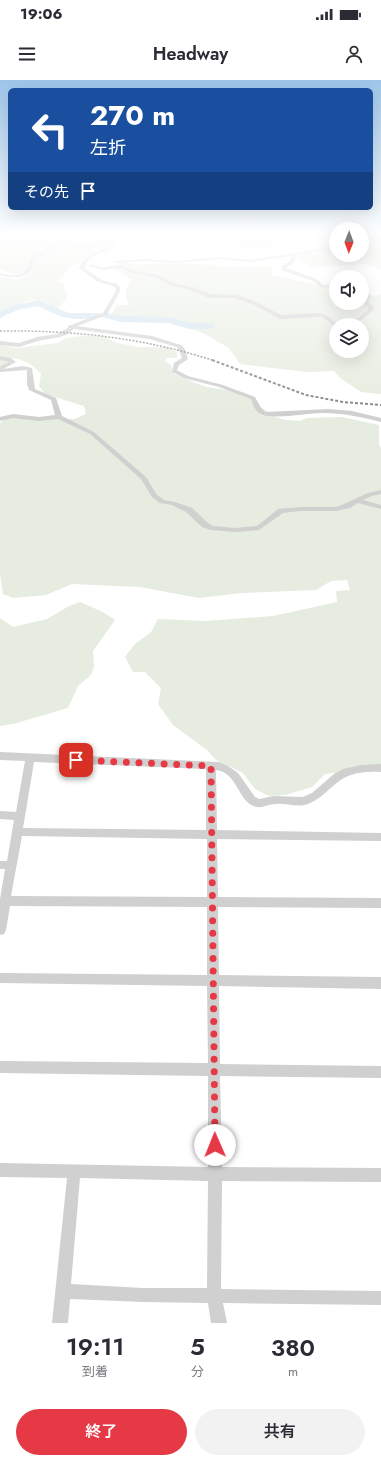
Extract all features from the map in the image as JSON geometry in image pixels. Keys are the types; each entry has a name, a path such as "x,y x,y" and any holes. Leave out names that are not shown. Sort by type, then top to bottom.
{"street":[{"path":"6,350 30,346 37,339 64,334 70,327 105,314 117,293"},
{"path":"202,293 209,296 235,296 254,303 280,318 318,315 324,316 329,320"},
{"path":"361,318 371,310 369,305"},
{"path":"70,327 150,337 179,346 182,349 185,359 176,364 174,371 186,377 221,386 253,398 262,413 269,415 324,411 381,420"},
{"path":"0,343 30,346"},
{"path":"0,358 9,359 13,362 0,369"},
{"path":"0,369 1,371 7,372 21,368 30,369 30,384 32,390 54,399 59,417"},
{"path":"0,419 13,416 39,418 59,417 92,433 144,478 154,496 162,502 173,503 190,510 205,525 211,528 235,530 259,528 281,511 300,509 336,509 370,494 381,492"},
{"path":"357,501 381,507"},
{"path":"0,756 211,766 226,768 235,775 254,803 275,800 304,802 319,794 342,774 363,768 381,768"},
{"path":"0,930 30,758"},
{"path":"211,766 215,1174 214,1295 219,1323"},
{"path":"0,815 20,816"},
{"path":"17,832 381,837"},
{"path":"0,864 12,864"},
{"path":"3,909 212,903 381,903"},
{"path":"0,978 381,983"},
{"path":"0,1067 381,1072"},
{"path":"0,1170 381,1175"},
{"path":"60,1323 74,1172"},
{"path":"63,1292 143,1295 381,1298"}],"shaded area":[{"path":"0,293 66,293 67,297 60,307 54,308 38,300 32,300 20,305 0,319"},
{"path":"126,293 329,293 329,310 369,310 369,295 376,296 381,294 381,394 361,392 340,378 334,371 307,372 240,364 229,348 201,332 170,323 120,320 111,315 117,305 129,305 126,298"},
{"path":"104,336 117,343 138,347 165,347 177,352 177,358 167,358 165,361 171,365 174,374 206,387 242,392 250,396 258,405 275,417 286,420 300,421 307,418 342,417 379,425 379,444 381,448 381,771 361,770 325,774 312,787 286,795 269,796 255,789 243,773 216,760 207,750 173,725 158,704 161,688 145,672 133,672 125,657 135,644 151,632 158,619 205,621 273,616 337,602 336,591 350,590 347,580 331,581 316,590 241,593 199,598 140,587 72,584 46,595 13,598 3,594 0,574 0,423 12,415 75,419 86,414 84,406 45,394 39,386 41,374 28,363 19,359 3,357 11,360 5,367 0,365 0,345 16,348 58,343 66,338"},
{"path":"80,602 103,612 115,620 93,651 94,667 91,675 78,686 68,708 13,724 0,726 0,618 13,627 47,619 69,606"}],"waterway":[{"path":"0,315 14,308 38,303 63,314 83,317 99,316"},
{"path":"106,316 121,319 168,320 190,326 211,326"}],"railway":[{"path":"0,331 55,332 109,337 162,346 213,360"},
{"path":"213,360 306,395 343,402 381,405"}],"route":[{"path":"76,760 211,766 215,1145"}]}
